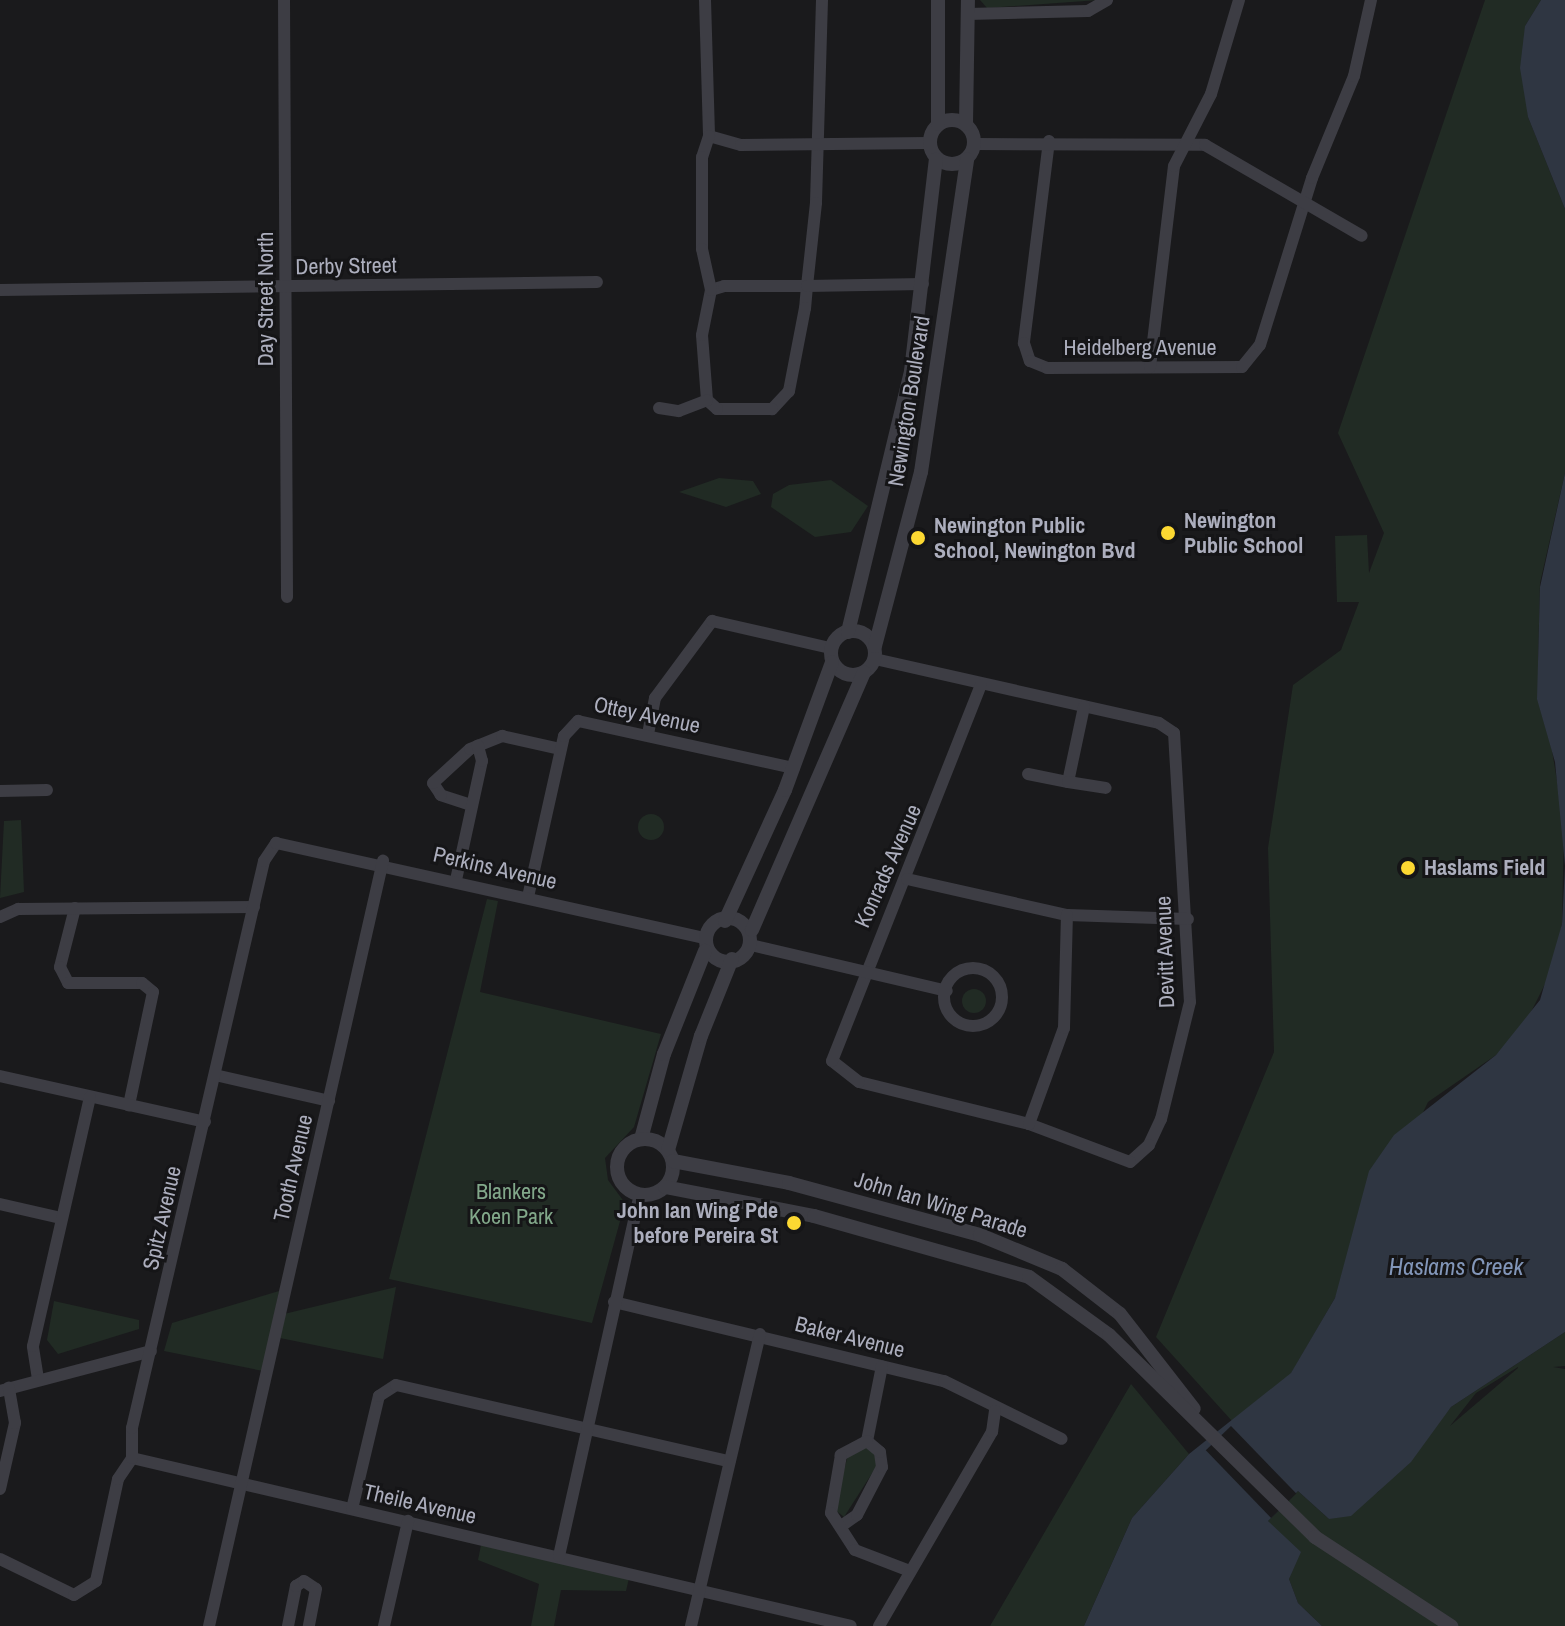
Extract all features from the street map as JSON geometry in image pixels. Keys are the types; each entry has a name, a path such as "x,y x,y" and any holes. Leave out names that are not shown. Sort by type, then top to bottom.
{"street":[{"name":"Day Street North","path":"284,0 287,597"},
{"path":"705,0 709,136 702,157 702,249 709,291 707,400"},
{"path":"707,400 722,409 783,403 807,286 820,142 822,0"},
{"path":"938,0 938,124 929,143 936,159 967,159 975,144"},
{"path":"975,144 966,124 968,7 1088,11 1107,0"},
{"path":"1150,367 1174,166 1211,94 1239,0"},
{"path":"1305,198 1345,103 1371,0"},
{"path":"938,124 966,124"},
{"path":"709,136 741,145 929,143"},
{"name":"Heidelberg Avenue","path":"1049,141 1025,353 1047,368 1251,363 1305,198"},
{"path":"975,144 1185,141 1305,198 1362,236"},
{"name":"Newington Boulevard","path":"848,632 908,386 923,284 936,159"},
{"name":"Newington Boulevard","path":"875,653 918,489 967,159"},
{"name":"Derby Street","path":"0,290 597,282"},
{"path":"709,291 923,284"},
{"path":"659,408 679,411 707,400"},
{"path":"648,734 655,698 712,621 831,655 843,672 864,672"},
{"path":"640,1194 618,1170 626,1147 641,1139 664,1054 705,944 725,921 794,768 831,655 848,632 875,653 981,685 1084,707 1068,782"},
{"path":"640,1194 665,1187 701,1036 732,959 751,945 752,930 875,653"},
{"name":"Konrads Avenue","path":"981,685 907,879 862,972 832,1061 859,1082 1029,1124"},
{"name":"Devitt Avenue","path":"1029,1124 1122,1163 1136,1159 1153,1137 1182,1050 1191,989 1174,733 1084,707"},
{"name":"Ottey Avenue","path":"560,749 578,721 794,768"},
{"path":"471,805 441,795 433,783 478,746 502,736 560,749 528,897"},
{"path":"456,880 482,761 478,746"},
{"path":"1028,774 1106,788"},
{"path":"0,791 47,790"},
{"name":"Perkins Avenue","path":"276,843 383,861 705,944"},
{"name":"Spitz Avenue","path":"0,1559 80,1594 96,1581 118,1479 132,1458 151,1351 254,907 276,843"},
{"name":"Tooth Avenue","path":"209,1626 383,861"},
{"path":"907,879 1067,915 1188,919"},
{"path":"0,917 18,909 254,907"},
{"path":"75,908 60,967 68,983 142,983 153,992 129,1105"},
{"path":"1029,1124 1064,1028 1067,915"},
{"path":"725,921 752,930"},
{"path":"705,944 732,959"},
{"path":"751,945 947,991"},
{"path":"962,967 992,973 1002,985 995,1015 984,1026 949,1017 947,991 962,967"},
{"path":"215,1075 329,1101"},
{"path":"0,1076 205,1122"},
{"path":"38,1379 33,1346 90,1097"},
{"path":"641,1139 670,1156"},
{"name":"John Ian Wing Parade","path":"670,1156 789,1183 980,1235 1062,1269 1120,1314 1215,1438"},
{"name":"John Ian Wing Parade","path":"665,1187 770,1205 1029,1277 1086,1315 1215,1438 1285,1510 1376,1583 1451,1626"},
{"path":"559,1556 640,1194"},
{"path":"0,1204 61,1218"},
{"name":"Baker Avenue","path":"614,1302 760,1334 967,1388 995,1411 1062,1439"},
{"path":"691,1626 760,1334"},
{"path":"0,1489 15,1423 5,1390 151,1351"},
{"path":"867,1441 882,1366"},
{"path":"352,1509 379,1396 389,1387 586,1427 729,1461"},
{"path":"879,1626 992,1432 995,1411"},
{"path":"844,1524 857,1515 882,1467 877,1447 867,1441"},
{"path":"867,1441 841,1455 831,1513 844,1524 855,1550 910,1571"},
{"name":"Theile Avenue","path":"132,1458 699,1588 851,1626"},
{"path":"384,1626 408,1521"},
{"path":"288,1626 296,1586 304,1581 316,1589 309,1626"}],"green space":[{"path":"980,0 1099,0 987,8"},
{"path":"1485,0 1541,0 1525,26 1528,117 1565,209 1565,473 1540,583 1538,663 1564,825 1562,924 1552,970 1525,1024 1496,1055 1428,1102 1335,1298 1291,1374 1232,1421 1156,1337 1274,1052 1268,848 1293,685 1341,650 1359,602 1337,602 1335,536 1367,535 1369,573 1384,533 1338,433"},
{"path":"719,478 753,481 761,494 726,507 679,492"},
{"path":"831,480 868,506 851,532 815,537 771,507 773,494 789,485"},
{"path":"651,814 660,818 664,827 660,836 651,840 642,836 638,827 642,818"},
{"path":"21,820 24,892 0,898 4,821"},
{"name":"Blankers Koen Park","path":"487,899 498,901 480,992 661,1034 634,1127 605,1158 608,1180 625,1203 592,1323 389,1279"},
{"path":"974,989 983,992 986,1001 983,1010 974,1013 965,1010 962,1001 965,992"},
{"path":"396,1287 383,1359 280,1338 284,1314"},
{"path":"279,1291 263,1371 164,1351 172,1323"},
{"path":"54,1301 139,1320 139,1329 58,1354 47,1340"},
{"path":"1565,1332 1565,1366 1553,1367 1565,1369 1565,1626 1322,1626 1298,1603 1289,1579 1294,1558 1268,1521 1298,1491 1329,1519 1378,1492 1451,1407","holes":["1518,1368 1450,1426 1476,1393"]},
{"path":"1131,1384 1189,1454 1132,1518 1084,1626 990,1626"},
{"path":"860,1444 874,1448 878,1464 844,1517 834,1509 848,1455"},
{"path":"481,1545 629,1578 626,1591 561,1590 554,1626 531,1626 539,1584 478,1560"}],"water":[{"path":"1541,0 1565,0 1565,209 1528,117 1520,68 1525,26"},
{"path":"1565,473 1565,866 1555,762 1537,699 1540,587"},
{"name":"Haslams Creek","path":"1565,866 1565,1332 1451,1407 1411,1462 1351,1516 1329,1519 1298,1491 1268,1521 1301,1552 1289,1579 1298,1603 1322,1626 1084,1626 1132,1518 1189,1454 1291,1373 1335,1298 1369,1171 1394,1135 1496,1055 1540,1000 1562,924"}],"pier":[{"path":"1231,1426 1296,1494 1271,1518 1206,1450"}],"place":[{"name":"Newington Public School","path":"1168,533"},
{"name":"Newington Public School, Newington Bvd","path":"918,538"},
{"name":"Haslams Field","path":"1408,868"},
{"name":"John Ian Wing Pde before Pereira St","path":"794,1223"}]}
